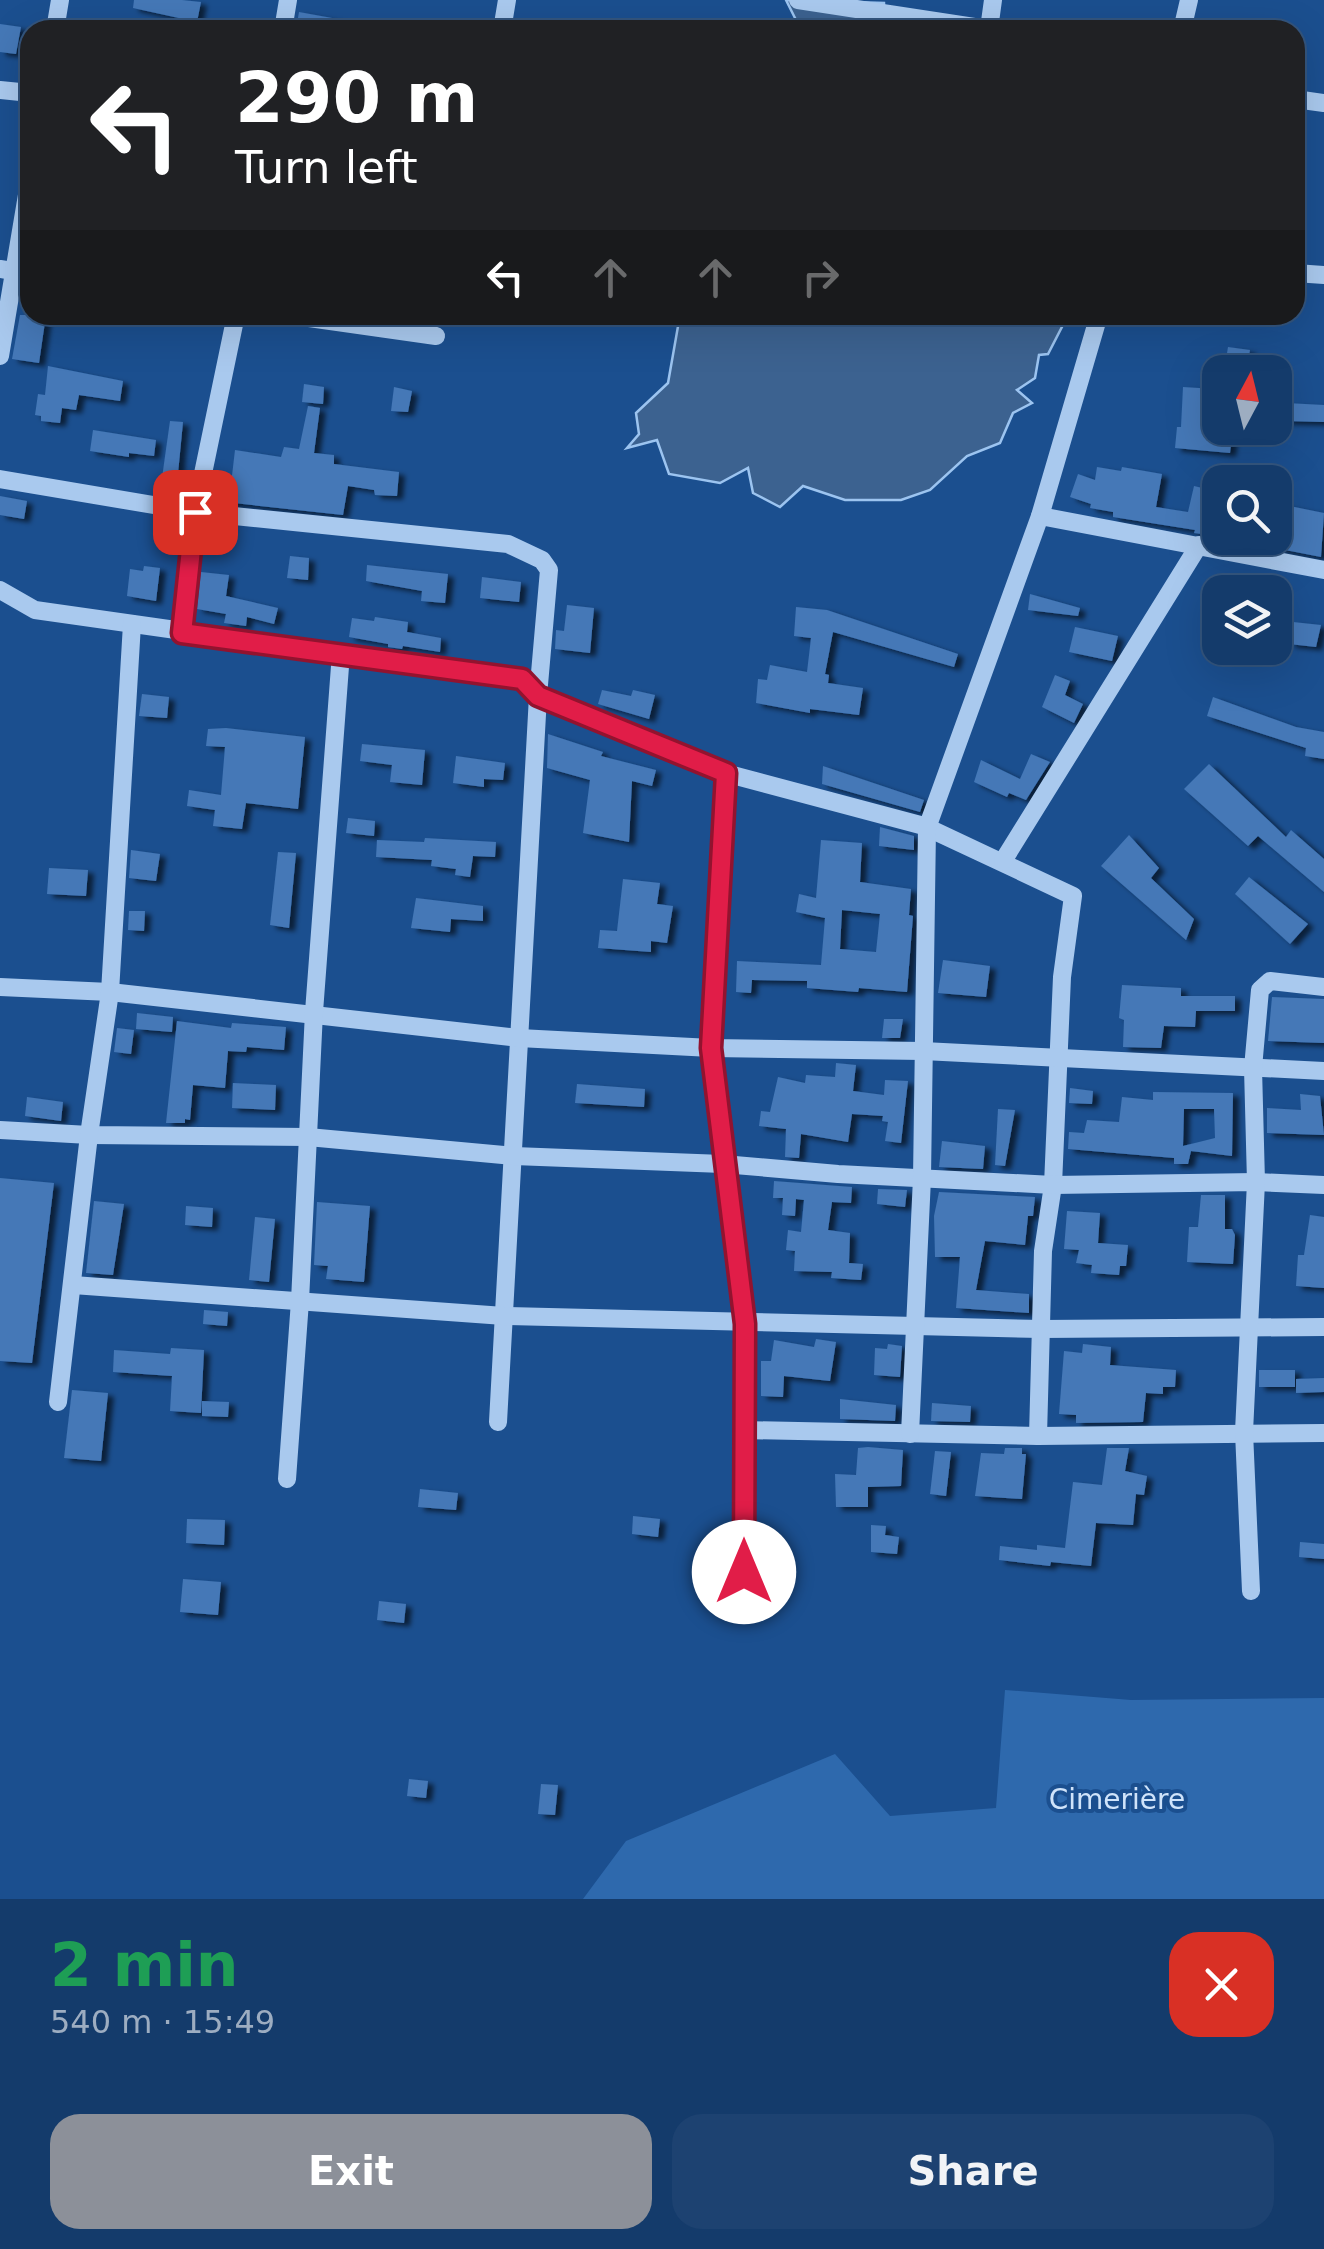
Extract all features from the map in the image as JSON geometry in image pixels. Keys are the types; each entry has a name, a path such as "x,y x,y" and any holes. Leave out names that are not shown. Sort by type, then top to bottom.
{"street":[{"path":"798,0 931,20"},
{"path":"0,356 20,240"},
{"path":"182,633 195,512 234,325"},
{"path":"358,325 436,336"},
{"path":"910,1434 922,1178 928,828 1040,516 1096,325"},
{"path":"0,480 195,512 508,544 542,560 548,570 498,1422"},
{"path":"1040,516 1324,570"},
{"path":"1003,861 1199,545"},
{"path":"0,590 35,610 522,679 538,696 726,773 928,828 1073,896 1062,977 1053,1186 1043,1251 1038,1436"},
{"path":"58,1402 110,992 132,624"},
{"path":"288,1479 314,1012 341,653"},
{"path":"726,773 711,1048 745,1324 744,1572"},
{"path":"1251,1591 1244,1432 1256,1182 1252,1068 1260,990 1270,981 1324,987"},
{"path":"0,987 110,992 314,1012 518,1038 711,1048 923,1051 1324,1071"},
{"path":"0,1130 308,1137 514,1156 723,1164 1053,1186 1256,1182 1324,1185"},
{"path":"73,1285 504,1316 745,1324 1042,1330 1324,1326"},
{"path":"744,1430 1038,1436 1324,1433"}],"green space":[{"name":"Cimerière","path":"1005,1690 1131,1700 1324,1698 1324,1899 583,1899 626,1841 835,1754 890,1816 996,1808"}],"shaded area":[{"path":"786,0 884,3 885,20 796,20"},
{"path":"678,325 1063,325 1048,354 1039,355 1035,378 1017,390 1032,403 1013,413 1000,443 967,456 930,490 901,500 845,500 803,486 780,507 753,493 748,468 720,483 669,474 657,440 627,448 639,434 636,413 668,383"}],"building":[{"path":"134,0 201,2 197,20 133,8"},
{"path":"299,12 343,20 298,20"},
{"path":"0,24 20,27 16,54 0,52"},
{"path":"20,315 20,325 45,325 39,363 12,359"},
{"path":"1228,347 1250,350 1249,355 1227,355"},
{"path":"48,366 123,381 120,401 79,395 76,410 62,408 60,423 41,421 41,416 35,415 38,394 45,395"},
{"path":"304,384 324,387 323,404 302,402"},
{"path":"394,387 412,391 408,412 391,411"},
{"path":"1183,387 1202,388 1202,445 1231,445 1230,453 1175,448 1177,427 1181,427"},
{"path":"1292,403 1324,405 1324,422 1292,421"},
{"path":"308,406 320,408 314,453 334,455 334,464 399,472 397,496 375,495 374,490 348,486 343,515 215,501 217,482 231,484 235,450 281,457 284,447 299,449"},
{"path":"170,421 183,422 176,494 160,492"},
{"path":"93,430 156,440 154,456 90,451"},
{"path":"1097,467 1162,474 1156,507 1188,512 1194,486 1202,488 1202,534 1113,517 1113,512 1090,508 1091,504 1070,497 1078,474 1095,480"},
{"path":"0,496 27,501 24,519 0,515"},
{"path":"1292,506 1324,513 1321,557 1292,551"},
{"path":"290,556 309,558 308,580 287,578"},
{"path":"367,565 448,574 445,603 421,601 422,591 366,581"},
{"path":"144,566 160,568 156,601 127,596 130,569 143,571"},
{"path":"201,572 229,575 226,596 278,608 274,624 247,617 246,626 224,623 226,614 197,609"},
{"path":"482,577 521,582 519,602 480,598"},
{"path":"1030,594 1080,608 1078,616 1028,610"},
{"path":"567,605 594,608 590,653 555,649 556,630 564,631"},
{"path":"796,607 827,610 958,654 954,667 833,632 825,674 829,675 828,683 863,688 859,715 810,709 810,713 756,703 758,679 767,680 770,665 807,672 811,638 794,636"},
{"path":"375,617 408,622 407,632 441,638 440,652 388,647 349,637 352,618 374,621"},
{"path":"1293,622 1321,625 1316,647 1292,644"},
{"path":"1075,627 1118,636 1112,661 1069,652"},
{"path":"1055,675 1070,681 1065,695 1083,704 1074,723 1042,707"},
{"path":"602,690 631,696 633,690 655,695 649,719 598,704"},
{"path":"142,694 169,697 167,718 139,716"},
{"path":"1213,697 1296,727 1324,732 1324,759 1305,756 1306,748 1207,716"},
{"path":"208,729 305,737 298,809 246,803 242,829 213,826 215,810 187,806 189,790 221,795 225,747 206,746"},
{"path":"548,734 603,752 601,756 656,770 652,786 632,781 629,842 583,833 590,780 547,768"},
{"path":"362,744 425,750 422,785 390,782 392,765 360,761"},
{"path":"1031,754 1050,762 1026,800 1009,793 1007,797 974,782 981,760 1020,779"},
{"path":"456,756 505,763 503,780 484,779 484,787 453,783"},
{"path":"1209,764 1286,837 1291,830 1324,859 1324,892 1258,836 1248,846 1184,789"},
{"path":"823,766 924,800 920,812 822,784"},
{"path":"348,818 375,821 374,836 346,833"},
{"path":"880,827 914,836 914,850 879,846"},
{"path":"1129,835 1159,868 1151,878 1194,919 1186,940 1101,866"},
{"path":"425,838 496,842 495,857 473,856 470,877 455,875 456,869 431,866 432,860 376,857 377,840 424,842"},
{"path":"821,840 862,843 860,882 911,889 909,915 913,916 907,992 859,988 858,992 807,988 807,981 752,980 751,993 736,992 737,961 821,965 825,918 796,912 799,894 816,898","holes":["842,910 880,914 876,952 840,949"]},
{"path":"131,850 160,854 156,881 129,878"},
{"path":"278,852 296,853 289,928 270,925"},
{"path":"49,868 88,870 86,896 47,894"},
{"path":"1249,877 1308,924 1290,944 1235,894"},
{"path":"623,879 660,883 657,904 673,906 667,943 651,941 651,952 598,948 600,930 617,931"},
{"path":"416,898 483,906 483,921 451,919 450,932 411,928"},
{"path":"129,911 145,911 144,931 128,930"},
{"path":"943,960 990,966 986,997 938,993"},
{"path":"1122,985 1181,988 1181,996 1235,996 1235,1011 1196,1011 1195,1027 1164,1026 1161,1048 1123,1047 1124,1020 1119,1018"},
{"path":"1272,997 1324,999 1324,1043 1268,1041"},
{"path":"137,1013 173,1017 172,1032 136,1029"},
{"path":"884,1019 903,1019 900,1038 882,1038"},
{"path":"177,1021 231,1028 232,1023 286,1027 284,1050 247,1047 246,1052 228,1051 225,1088 193,1085 190,1120 166,1123"},
{"path":"117,1028 134,1030 131,1054 114,1052"},
{"path":"836,1063 856,1065 853,1091 884,1095 885,1080 908,1081 901,1143 885,1141 888,1122 882,1121 883,1116 852,1114 848,1142 801,1134 799,1158 785,1157 786,1129 759,1126 761,1111 770,1112 778,1077 805,1083 806,1075 835,1077"},
{"path":"233,1083 276,1085 275,1110 232,1108"},
{"path":"577,1084 645,1089 644,1107 575,1103"},
{"path":"1070,1088 1093,1091 1092,1104 1069,1103"},
{"path":"1153,1092 1233,1093 1232,1156 1191,1151 1188,1164 1174,1164 1174,1158 1068,1149 1069,1132 1084,1133 1087,1120 1119,1122 1122,1097 1153,1100","holes":["1184,1109 1214,1109 1215,1138 1183,1146"]},
{"path":"1300,1094 1320,1096 1324,1135 1267,1133 1267,1108 1301,1110"},
{"path":"27,1097 63,1102 61,1121 25,1116"},
{"path":"998,1109 1015,1110 1005,1166 995,1165"},
{"path":"942,1141 985,1146 983,1169 939,1167"},
{"path":"0,1178 54,1183 32,1363 0,1361"},
{"path":"774,1181 852,1187 851,1203 832,1202 828,1230 850,1233 849,1263 863,1264 861,1280 831,1278 832,1272 794,1271 795,1251 786,1250 788,1230 801,1232 804,1200 796,1199 795,1216 782,1215 783,1198 773,1198"},
{"path":"878,1189 907,1190 905,1207 877,1204"},
{"path":"939,1192 1035,1197 1025,1245 985,1241 976,1290 1029,1294 1029,1313 956,1308 960,1257 935,1257 934,1216"},
{"path":"1201,1195 1225,1195 1225,1229 1232,1229 1235,1235 1233,1264 1187,1262 1189,1227 1198,1227"},
{"path":"94,1201 124,1204 113,1275 86,1273"},
{"path":"317,1202 370,1206 364,1282 326,1279 328,1266 314,1265"},
{"path":"186,1206 213,1208 212,1227 185,1225"},
{"path":"1067,1211 1100,1213 1098,1243 1128,1245 1126,1266 1120,1266 1119,1275 1091,1273 1092,1265 1076,1263 1079,1250 1064,1249"},
{"path":"1310,1215 1324,1217 1324,1288 1296,1286 1298,1255 1304,1255"},
{"path":"255,1217 275,1219 269,1282 249,1280"},
{"path":"204,1310 228,1312 227,1326 203,1324"},
{"path":"816,1339 836,1342 830,1381 784,1376 783,1397 761,1396 761,1361 771,1361 774,1340 814,1347"},
{"path":"888,1344 902,1346 900,1377 874,1375 875,1348 887,1349"},
{"path":"1083,1344 1111,1347 1110,1365 1176,1370 1175,1387 1163,1387 1163,1394 1146,1393 1143,1422 1076,1423 1076,1415 1059,1414 1064,1351 1082,1353"},
{"path":"171,1348 204,1350 201,1413 170,1411 172,1376 113,1372 114,1350 170,1354"},
{"path":"1259,1370 1295,1370 1295,1387 1259,1387"},
{"path":"1324,1378 1324,1392 1296,1393 1296,1379"},
{"path":"72,1390 108,1393 101,1461 64,1458"},
{"path":"840,1399 896,1405 895,1421 840,1419"},
{"path":"202,1401 229,1402 228,1417 202,1416"},
{"path":"932,1403 971,1406 970,1422 931,1421"},
{"path":"858,1448 903,1450 901,1486 868,1487 868,1507 836,1507 835,1474 856,1475"},
{"path":"1005,1448 1022,1448 1022,1454 1026,1454 1022,1499 975,1496 981,1453 1004,1454"},
{"path":"1107,1448 1129,1448 1125,1471 1147,1476 1144,1495 1136,1494 1133,1525 1096,1523 1091,1566 999,1560 1000,1546 1065,1548 1073,1482 1102,1485"},
{"path":"935,1451 951,1452 946,1496 930,1494"},
{"path":"420,1489 458,1493 456,1510 418,1507"},
{"path":"633,1516 660,1519 658,1537 632,1534"},
{"path":"187,1519 225,1520 224,1545 186,1543"},
{"path":"871,1525 886,1526 885,1535 899,1537 897,1554 871,1552"},
{"path":"1300,1542 1324,1544 1324,1559 1299,1557"},
{"path":"183,1579 221,1582 218,1615 180,1612"},
{"path":"379,1601 406,1604 404,1623 377,1620"},
{"path":"409,1779 428,1781 426,1798 407,1796"},
{"path":"541,1784 558,1785 555,1815 538,1814"}],"route":[{"path":"195,512 182,633 522,679 538,696 726,773 711,1048 745,1324 744,1572"}]}
